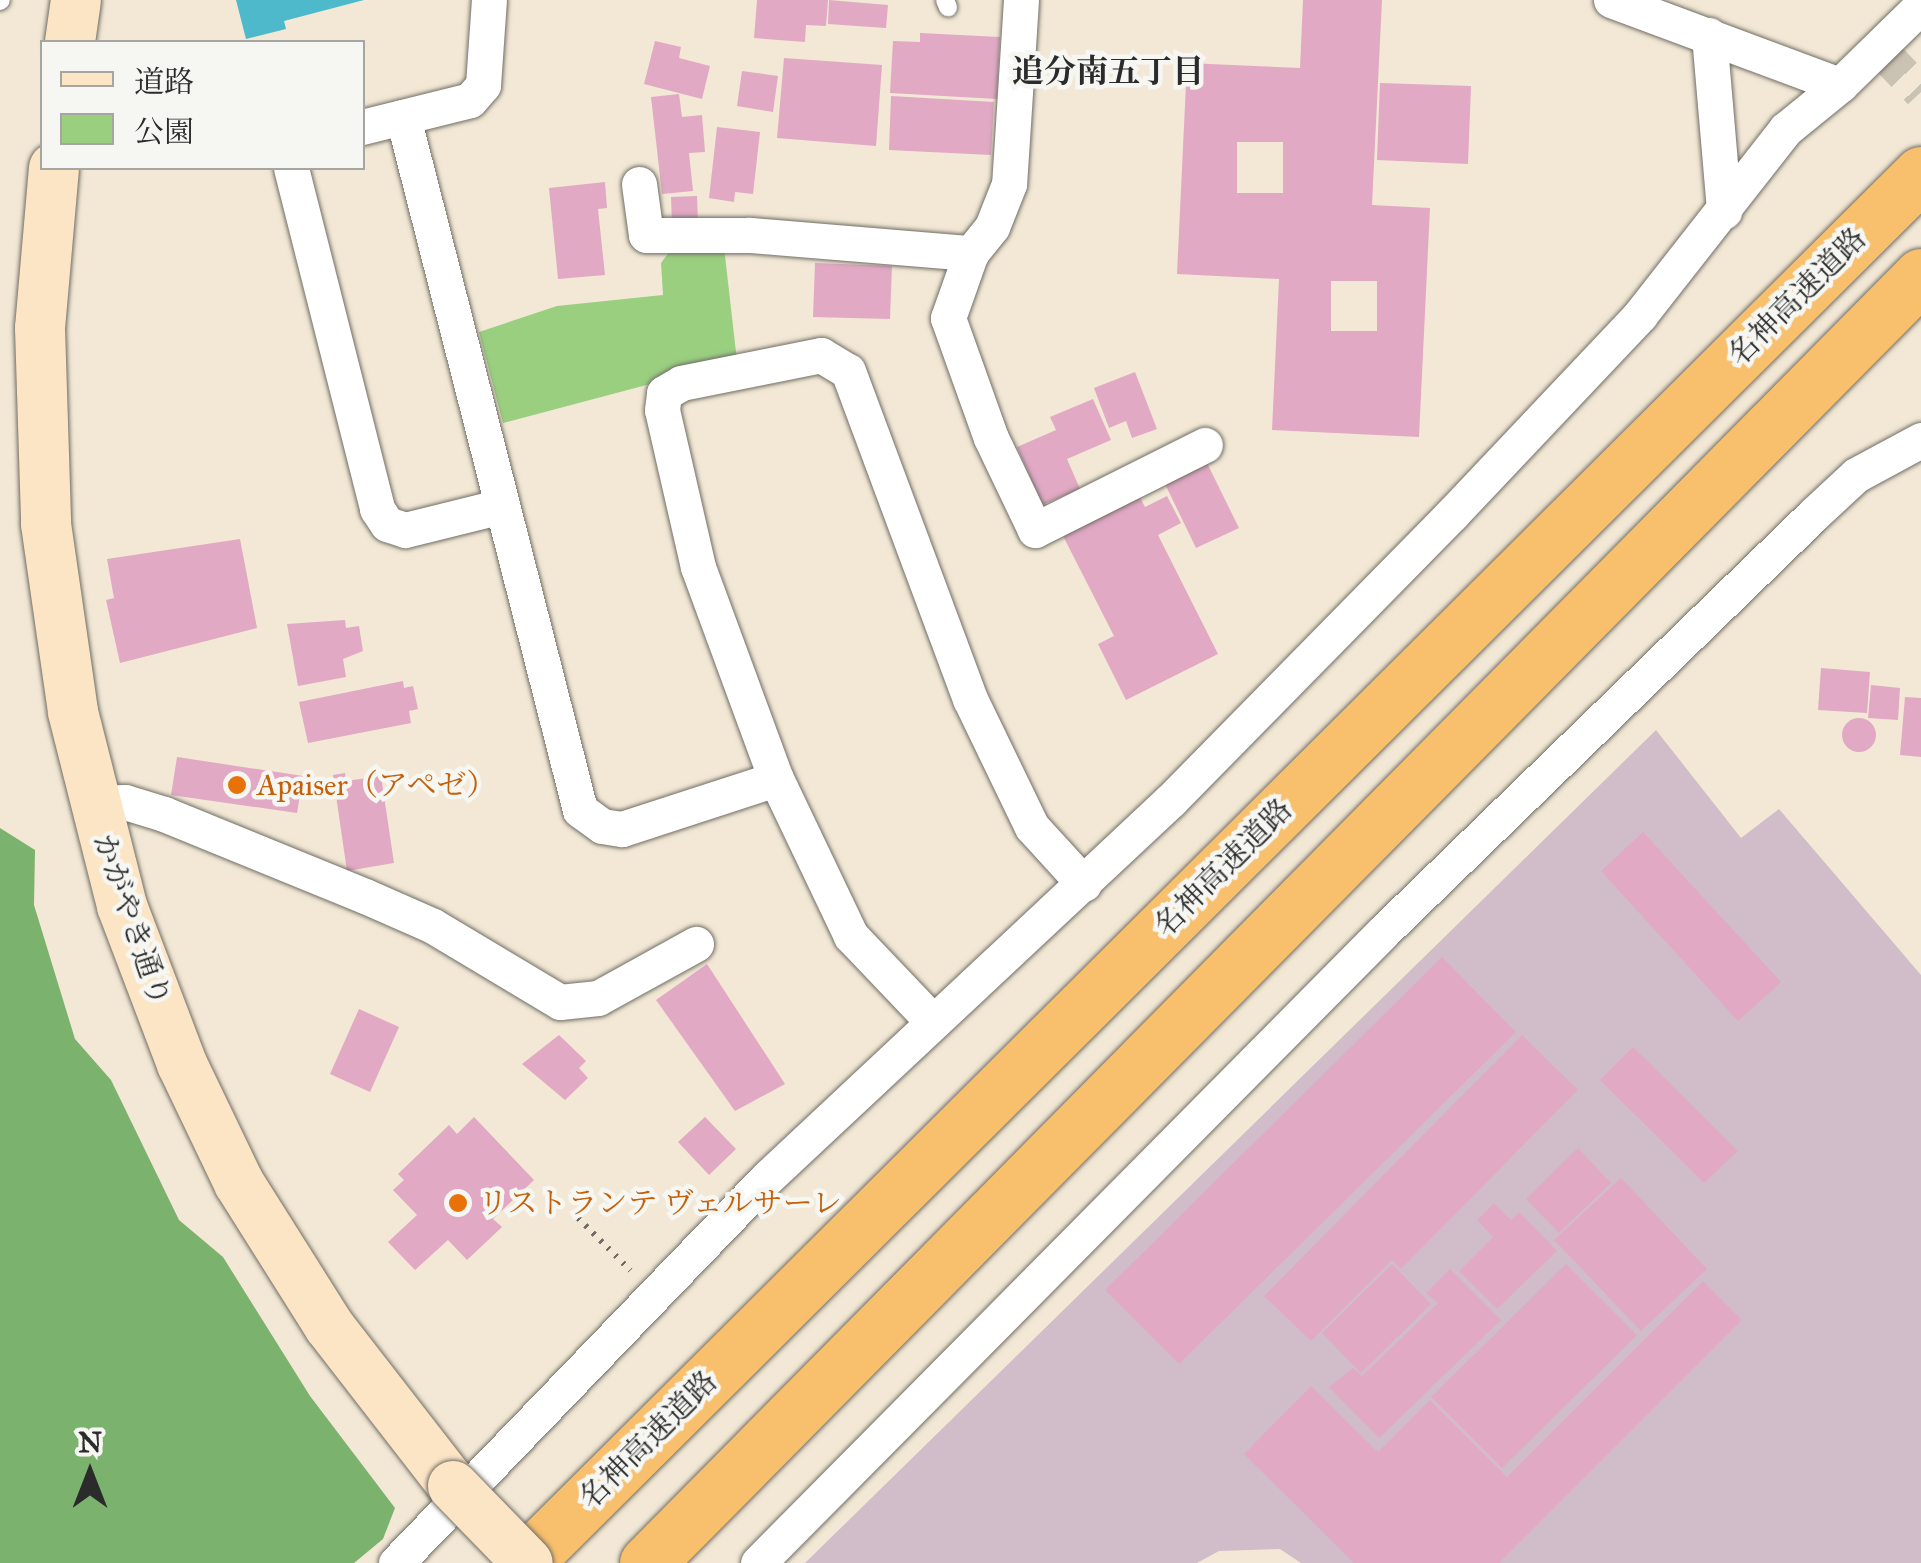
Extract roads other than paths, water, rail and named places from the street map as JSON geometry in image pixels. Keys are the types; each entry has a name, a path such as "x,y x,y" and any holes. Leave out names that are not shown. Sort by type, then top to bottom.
{"highway":[{"name":"名神高速道路","path":"526,1563 1921,174"},
{"path":"647,1563 1921,276"}],"street":[{"path":"70,40 76,0"},
{"path":"365,127 470,100 483,85 489,0"},
{"path":"1021,0 1009,184 992,228 971,253 948,318 991,438 1036,530 1206,444"},
{"path":"1611,0 1840,85"},
{"path":"396,1563 653,1292 933,1022 1084,884 1452,514 1640,315 1786,130 1840,85 1921,6"},
{"path":"1709,35 1724,211"},
{"path":"402,117 580,810 602,826 622,829 776,779"},
{"name":"かがやき通り","path":"54,170 40,328 40,446 58,624 94,803 122,906 182,1064 239,1183 329,1326 453,1486 526,1563"},
{"path":"292,170 377,509 387,524 404,530 502,506"},
{"path":"638,184 646,235 750,235 971,253"},
{"path":"933,1022 851,936 776,779 698,567 662,410 664,393 681,383 821,354 848,371 970,699 1032,827 1084,884"},
{"path":"758,1563 1370,946 1814,514 1856,476 1921,440"},
{"path":"94,803 125,802 164,814 365,896 433,926 560,1002 598,998 696,944"}],"water":[{"path":"236,0 364,0 284,21 286,29 246,39"}],"tunnel":[{"path":"1880,49 1921,92"}],"place":[{"name":"Apaiser（アペゼ）","path":"237,785"},
{"name":"リストランテ ヴェルサーレ","path":"458,1203"}],"district":[{"name":"追分南五丁目","path":"1108,72"}]}
